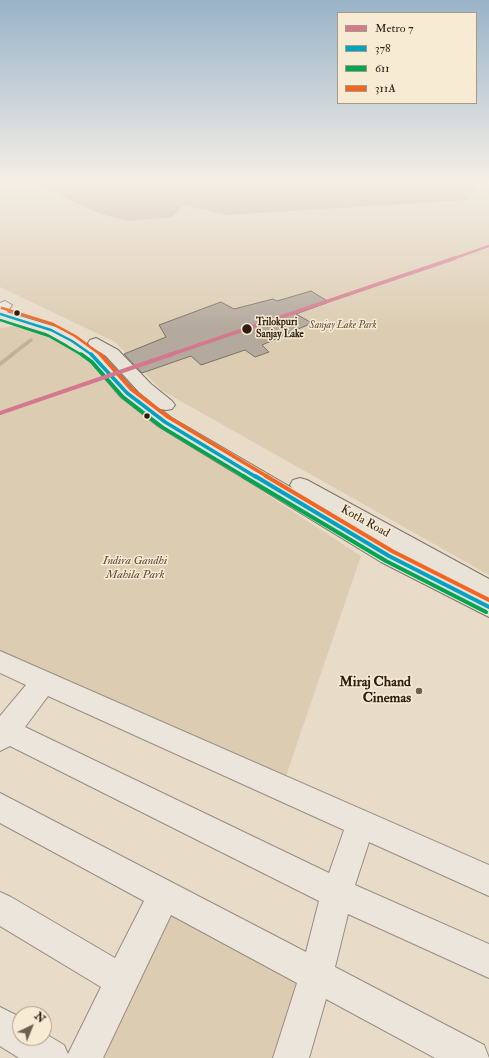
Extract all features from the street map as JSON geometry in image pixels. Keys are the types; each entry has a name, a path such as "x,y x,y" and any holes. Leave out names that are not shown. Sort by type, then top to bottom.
{"main road":[{"name":"Kotla Road","path":"1,308 21,312 62,324 84,334 112,353 145,388 174,412 195,426 427,557 489,590"},
{"name":"Kotla Road","path":"1,308 72,341 96,358 127,393 165,422 389,556 489,607"}],"street":[{"path":"0,662 489,881"},
{"path":"44,682 2,732 337,893 489,961"},
{"path":"0,807 471,1058"},
{"path":"291,1058 316,976 337,893 360,824"},
{"path":"84,1058 164,895"},
{"path":"0,908 122,981"},
{"path":"0,1025 12,1033"},
{"path":"32,1046 50,1058"}],"green space":[{"name":"Sanjay Lake Park","path":"0,230 489,230 489,575 161,390 115,342 0,287"},
{"name":"Indira Gandhi Mahila Park","path":"14,326 30,327 45,332 70,344 92,362 163,427 361,556 285,779 0,652 0,328"},
{"path":"164,910 307,988 286,1058 94,1058"}],"building":[{"name":"Trilokpuri Sanjay Lake","path":"311,291 329,302 296,314 312,323 262,345 269,352 255,357 245,350 201,365 191,356 142,373 124,354 166,337 159,325 221,302 234,309 273,299 277,301"}],"waterway":[{"path":"11,355 31,340"},
{"path":"0,364 13,354"}],"metro line":[{"name":"7","path":"0,413 489,246"}],"transit line":[{"name":"311A","path":"2,308 53,324 75,336 100,354 131,389 168,417 392,551 489,600"},
{"name":"378","path":"0,314 51,330 72,341 96,358 127,393 165,422 389,556 489,607"},
{"name":"611","path":"0,320 49,336 69,346 92,362 123,397 162,427 386,561 486,612"}],"place":[{"name":"Trilokpuri Sanjay Lake","path":"247,329"},
{"name":"Miraj Chand Cinemas","path":"419,691"}]}
